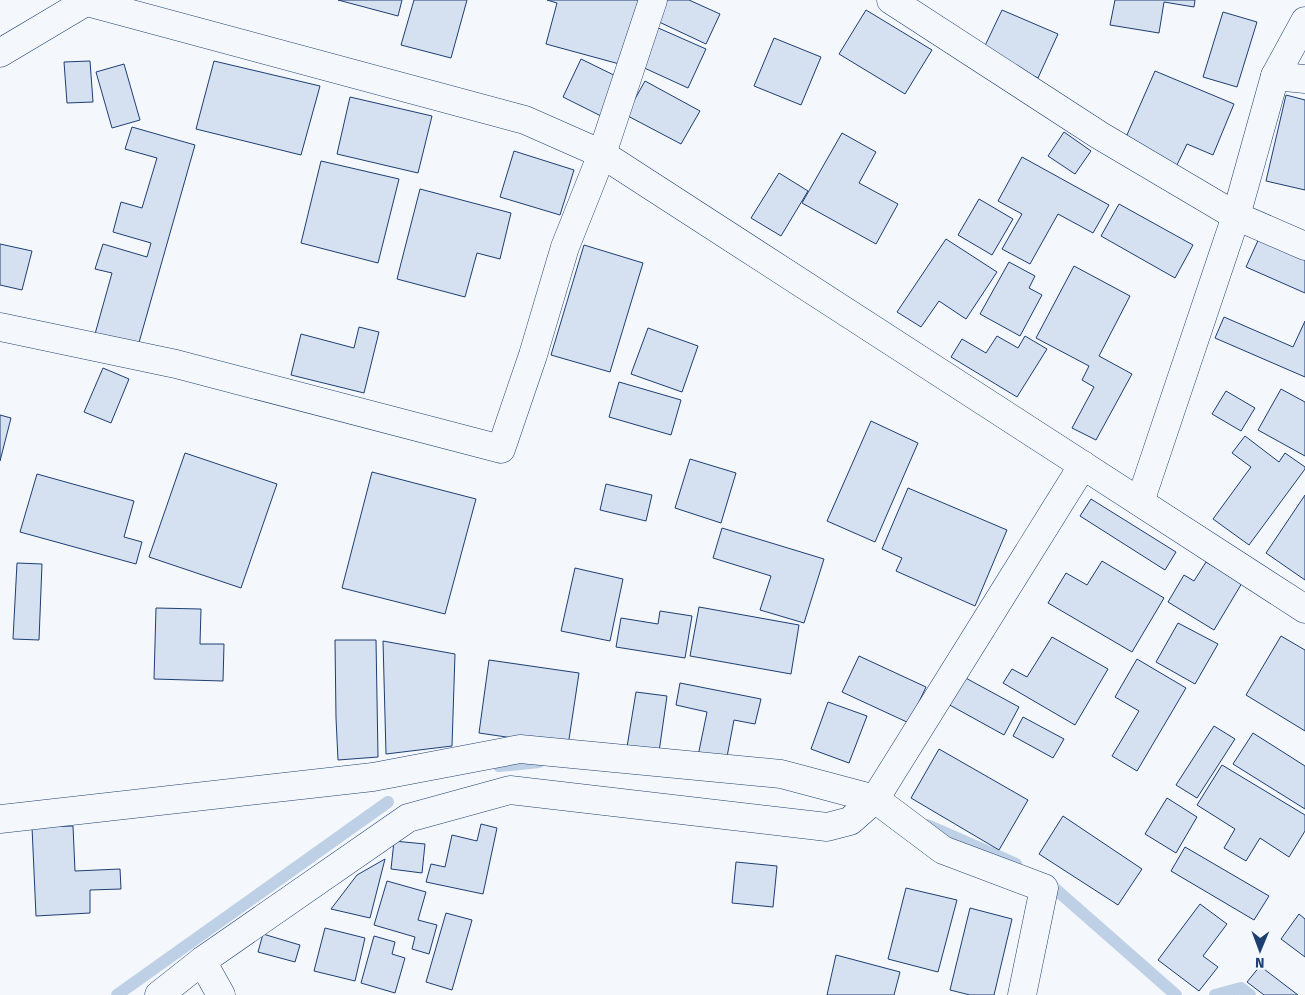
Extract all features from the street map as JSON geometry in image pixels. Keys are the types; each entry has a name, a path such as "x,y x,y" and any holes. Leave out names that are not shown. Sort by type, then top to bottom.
{"street":[{"path":"0,327 176,364 501,449 533,355 565,247 602,154 653,0"},
{"path":"891,0 1099,135 1236,216 1305,246"},
{"path":"0,53 88,1 525,120 602,154 1305,609"},
{"path":"1140,502 1236,216 1274,76 1305,21"},
{"path":"1274,76 1305,79"},
{"path":"159,995 202,961 408,818 510,790 827,827 850,821 875,799 1082,465"},
{"path":"0,819 373,776 520,749 781,774 875,799 943,850 1044,888 1022,995"},
{"path":"202,961 221,995"}],"building":[{"path":"338,0 402,0 398,16"},
{"path":"414,0 467,0 451,58 401,45"},
{"path":"547,0 641,0 623,65 546,44 557,3"},
{"path":"666,0 689,0 720,14 706,44 657,21"},
{"path":"1115,0 1195,0 1194,7 1164,2 1159,33 1110,25"},
{"path":"866,10 932,50 905,94 839,54"},
{"path":"1002,10 1058,34 1038,78 982,52"},
{"path":"1223,12 1257,22 1237,87 1203,77"},
{"path":"656,27 706,49 688,88 640,66"},
{"path":"774,38 821,57 801,105 754,86"},
{"path":"581,59 626,81 607,119 563,97"},
{"path":"90,61 93,102 67,103 64,62"},
{"path":"214,61 320,86 301,155 196,129"},
{"path":"124,64 140,120 112,128 96,72"},
{"path":"1155,71 1234,104 1213,155 1187,144 1176,167 1123,144"},
{"path":"645,81 700,111 681,144 626,115"},
{"path":"1286,95 1305,100 1305,190 1266,181"},
{"path":"350,97 432,116 418,173 337,154"},
{"path":"132,127 195,145 138,346 95,334 112,273 95,269 103,244 147,257 151,243 113,232 121,202 142,208 157,158 125,149"},
{"path":"1064,132 1091,151 1075,174 1048,156"},
{"path":"842,133 876,152 859,183 898,204 876,244 802,203"},
{"path":"514,151 574,170 560,215 500,197"},
{"path":"1022,157 1109,205 1093,233 1058,214 1030,264 1002,249 1022,214 998,201"},
{"path":"321,161 399,179 378,263 301,243"},
{"path":"779,173 808,191 781,236 751,218"},
{"path":"420,189 511,213 500,259 477,253 465,297 397,279"},
{"path":"979,199 1013,219 992,255 958,235"},
{"path":"1119,204 1193,245 1175,278 1101,236"},
{"path":"1260,236 1305,255 1305,293 1246,267"},
{"path":"946,239 997,272 966,319 939,301 921,327 897,312"},
{"path":"0,244 32,251 22,290 0,285"},
{"path":"584,245 643,263 610,372 551,355"},
{"path":"1009,262 1035,276 1029,288 1042,295 1020,336 980,314"},
{"path":"1074,266 1130,296 1099,356 1132,374 1096,440 1072,428 1094,387 1082,380 1089,366 1036,338"},
{"path":"1224,317 1293,347 1305,321 1305,377 1215,338"},
{"path":"359,327 379,332 364,393 291,375 301,334 354,348"},
{"path":"648,328 698,346 682,392 631,374"},
{"path":"997,336 1018,348 1025,336 1047,349 1017,397 951,357 962,339 986,353"},
{"path":"103,368 129,379 111,423 84,412"},
{"path":"619,382 681,400 671,435 609,417"},
{"path":"1281,389 1305,402 1305,456 1258,430"},
{"path":"1226,391 1255,408 1241,431 1212,414"},
{"path":"0,415 11,418 0,461"},
{"path":"871,421 918,443 875,542 827,521"},
{"path":"1245,436 1279,462 1285,453 1305,467 1249,545 1213,519 1251,467 1232,453"},
{"path":"185,453 277,484 241,588 149,557"},
{"path":"690,459 736,473 721,523 675,508"},
{"path":"372,472 476,499 445,614 342,588"},
{"path":"37,474 134,501 124,537 142,542 136,564 20,532"},
{"path":"606,484 652,495 646,521 600,510"},
{"path":"908,488 1007,530 975,606 896,571 902,558 882,549"},
{"path":"1305,495 1305,580 1266,553"},
{"path":"1091,499 1176,552 1165,570 1080,516"},
{"path":"722,528 824,559 804,623 760,610 771,576 713,558"},
{"path":"1102,561 1164,598 1132,652 1048,603 1066,573 1087,585"},
{"path":"1206,562 1242,583 1214,630 1168,602 1184,575 1194,581"},
{"path":"17,563 42,564 39,640 13,639"},
{"path":"575,568 623,579 610,641 561,631"},
{"path":"699,607 799,625 791,674 690,656"},
{"path":"156,608 201,609 200,644 224,644 223,681 154,679"},
{"path":"660,611 692,616 685,658 616,647 621,618 658,624"},
{"path":"1178,623 1218,644 1195,684 1156,662"},
{"path":"1281,636 1305,650 1305,731 1246,695"},
{"path":"1052,637 1108,669 1075,725 1003,683 1012,669 1027,677"},
{"path":"335,640 376,640 378,757 338,760"},
{"path":"383,641 455,654 452,746 386,754"},
{"path":"859,656 926,687 909,723 842,692"},
{"path":"1137,659 1186,688 1137,771 1112,756 1139,711 1115,697"},
{"path":"489,660 579,673 568,746 479,733"},
{"path":"962,676 1019,707 1004,735 946,703"},
{"path":"680,683 761,699 755,724 734,720 726,762 698,756 707,712 676,705"},
{"path":"636,692 667,696 659,752 627,747"},
{"path":"828,702 867,716 849,763 811,749"},
{"path":"1023,717 1064,739 1053,758 1013,736"},
{"path":"1214,726 1235,739 1197,798 1176,785"},
{"path":"1253,733 1305,766 1305,809 1233,764"},
{"path":"939,749 1028,800 999,850 911,798"},
{"path":"1222,765 1305,815 1305,831 1289,857 1260,838 1246,861 1224,848 1235,829 1197,805"},
{"path":"1167,798 1197,817 1176,853 1145,834"},
{"path":"1063,816 1142,869 1118,905 1039,854"},
{"path":"481,824 497,828 483,894 426,882 431,864 445,867 452,835 477,841"},
{"path":"73,826 75,871 120,869 121,889 90,890 90,913 36,916 32,827"},
{"path":"394,841 425,844 422,873 391,869"},
{"path":"1185,847 1269,896 1254,920 1171,871"},
{"path":"385,859 370,918 331,909 357,875"},
{"path":"736,862 777,866 773,907 732,903"},
{"path":"387,881 426,892 418,920 437,925 429,954 412,949 415,937 374,925"},
{"path":"906,888 957,900 938,972 888,959"},
{"path":"1200,904 1227,924 1203,956 1218,967 1199,991 1158,960"},
{"path":"970,908 1012,919 994,995 970,995 950,990"},
{"path":"446,913 472,920 452,990 426,982"},
{"path":"1299,914 1305,919 1305,957 1281,939"},
{"path":"325,928 365,938 355,981 314,971"},
{"path":"263,934 300,945 295,962 258,952"},
{"path":"374,936 395,942 392,954 405,958 395,993 361,983"},
{"path":"836,955 900,972 894,995 827,995"},
{"path":"1260,966 1298,995 1264,995 1247,982"}],"waterway":[{"path":"499,766 539,762"},
{"path":"117,995 388,802"},
{"path":"927,825 1016,864"},
{"path":"1044,879 1176,995"},
{"path":"1215,995 1241,988 1250,995"}]}
